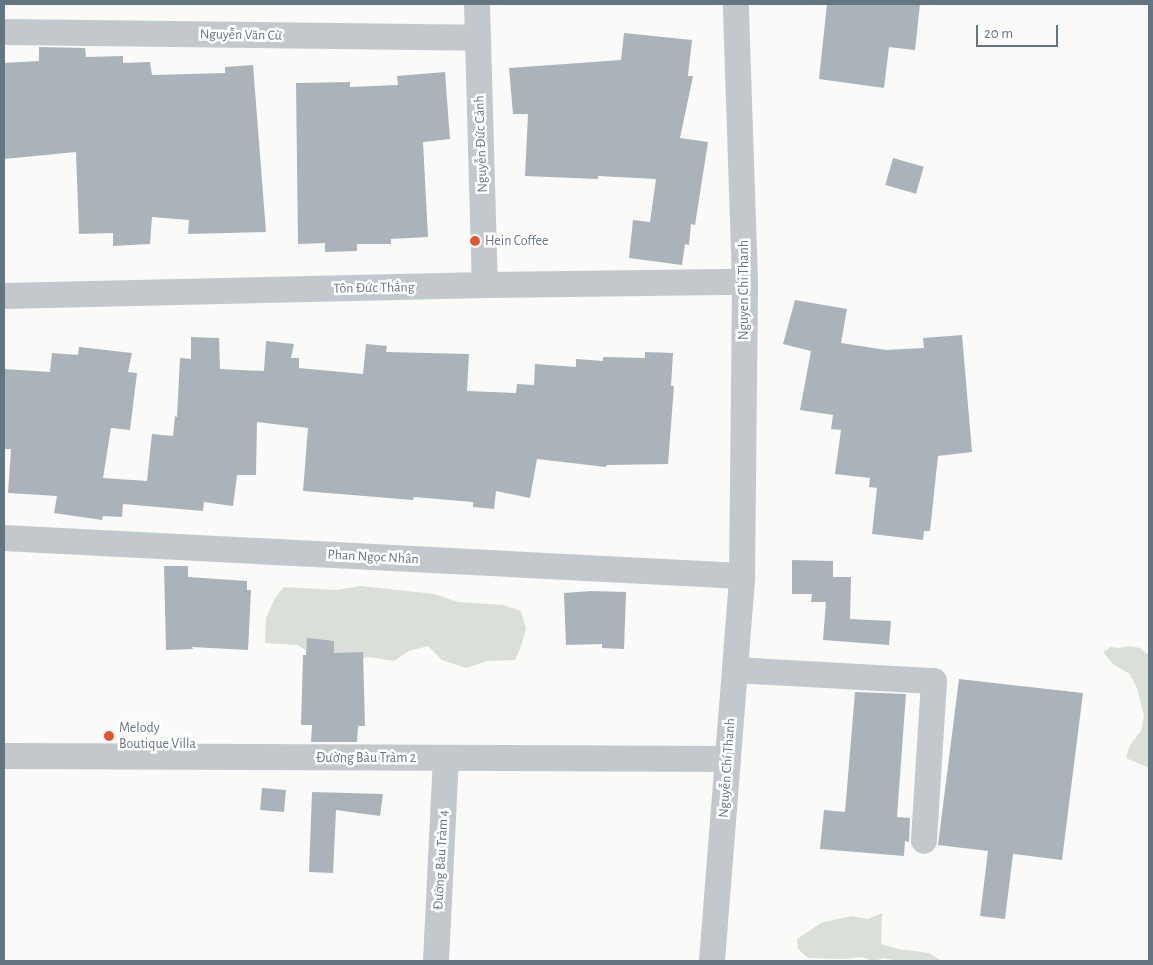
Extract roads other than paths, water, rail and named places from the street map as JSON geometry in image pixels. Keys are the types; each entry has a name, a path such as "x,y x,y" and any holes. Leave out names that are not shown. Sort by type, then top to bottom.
{"street":[{"name":"Nguyễn Đức Cảnh","path":"478,4 485,285"},
{"name":"Nguyen Chi Thanh","path":"736,4 745,282 742,576"},
{"name":"Nguyễn Văn Cừ","path":"4,32 478,38"},
{"name":"Tôn Đức Thắng","path":"4,296 485,285 745,282"},
{"name":"Phan Ngọc Nhân","path":"4,538 742,576"},
{"name":"Nguyễn Chí Thanh","path":"712,961 742,576"},
{"path":"735,670 934,681 924,841"},
{"name":"Đường Bàu Tràm 2","path":"4,756 728,759"},
{"name":"Đường Bàu Tràm 4","path":"436,961 446,758"}],"place":[{"name":"Hein Coffee","path":"475,241"},
{"name":"Melody Boutique Villa","path":"109,736"}]}
